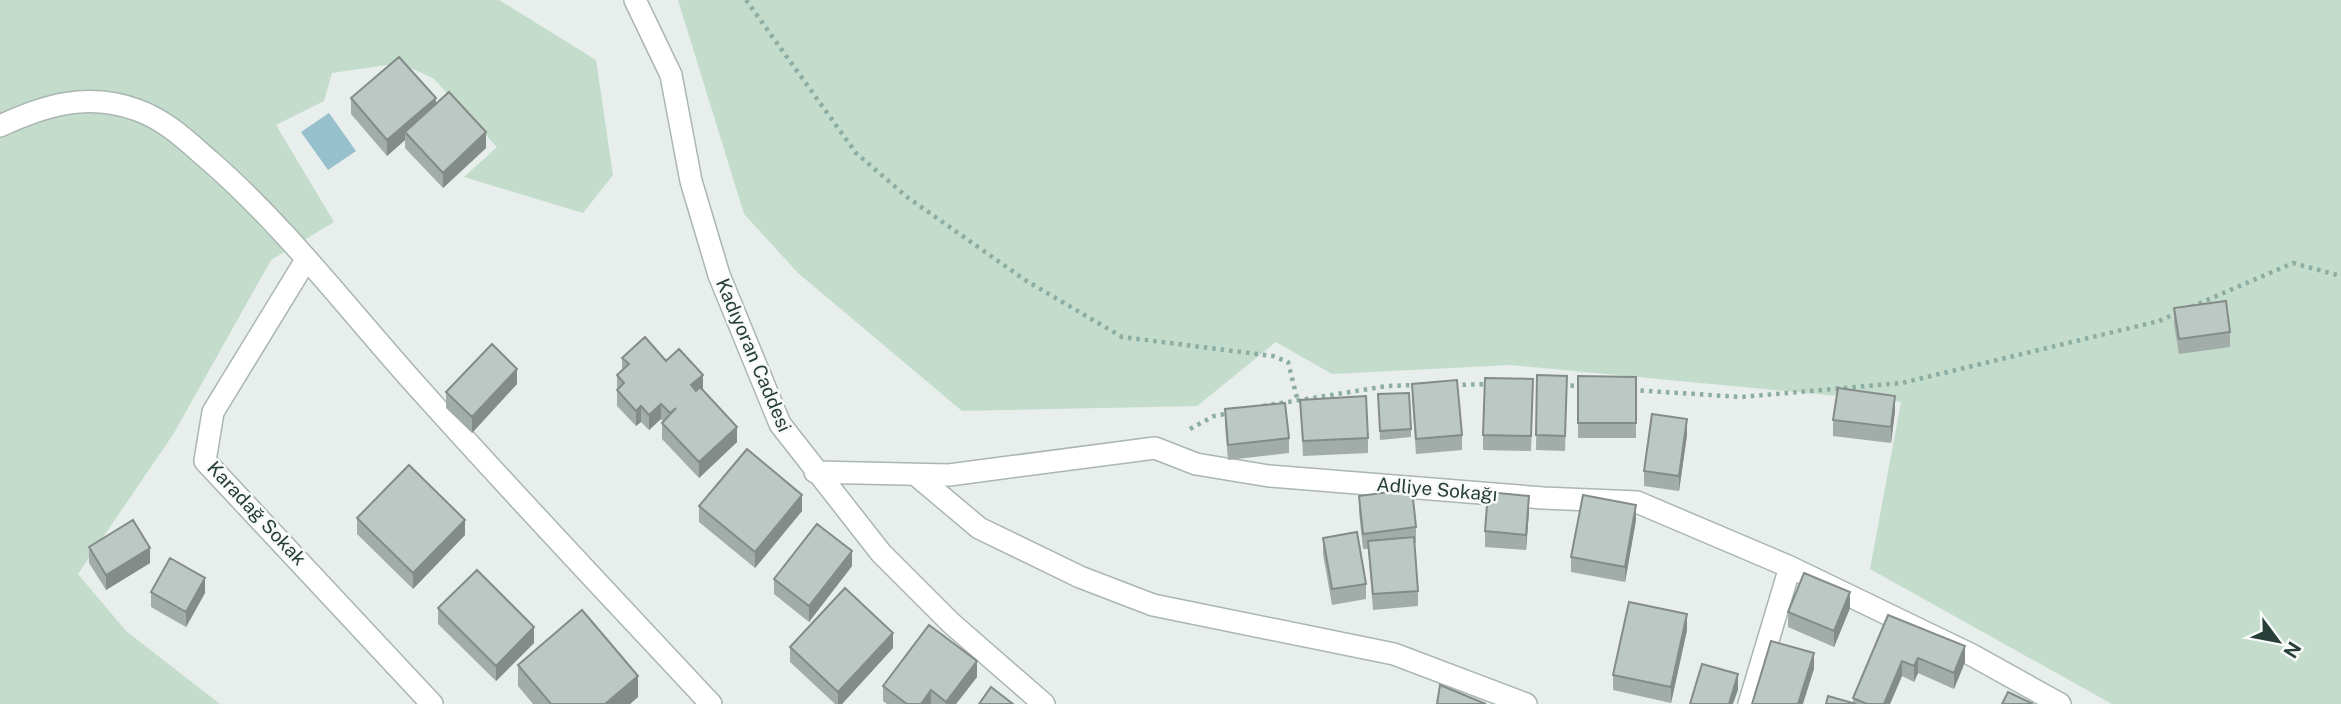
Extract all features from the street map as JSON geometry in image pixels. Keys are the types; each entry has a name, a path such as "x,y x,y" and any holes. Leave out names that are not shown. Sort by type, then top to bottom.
{"street":[{"name":"Kadıyoran Caddesi","path":"635,0 671,75 691,181 719,275 780,424 880,553 951,623 1044,704"},
{"path":"0,126 38,108 65,103 98,102 137,110 171,127 257,202 422,393 711,704"},
{"name":"Karadağ Sokak","path":"306,260 213,412 205,461 432,704"},
{"name":"Adliye Sokağı","path":"815,472 949,475 1155,448 1196,464 1269,476 1543,498 1637,502 1790,566 1972,655 2060,704"},
{"path":"916,475 979,528 1080,577 1153,605 1394,654 1526,704"},
{"path":"1749,704 1790,566"}],"path":[{"path":"746,0 856,153 907,197 1025,280 1122,337 1273,356 1288,362 1297,398"},
{"path":"1629,390 1741,397 1902,383 2159,321 2293,263 2341,276"},
{"path":"1441,385 1495,384"},
{"path":"1549,384 1589,387"},
{"path":"1250,408 1297,398 1387,386 1428,385"},
{"path":"1155,448 1214,416 1238,411"}],"green space":[{"path":"0,0 499,0 596,60 613,175 583,213 464,177 497,147 433,78 400,63 332,73 324,101 276,125 334,222 271,260 174,433 78,574 126,631 220,704 0,704"},
{"path":"678,0 2341,0 2341,704 2112,704 1870,569 1901,402 1510,365 1332,374 1276,342 1197,406 962,411 798,273 744,214"}],"water":[{"path":"329,113 356,151 328,170 301,132"}],"building":[{"path":"399,57 436,98 387,140 351,98"},
{"path":"449,92 486,132 443,173 405,132"},
{"path":"2226,301 2230,332 2179,339 2174,308"},
{"path":"645,337 666,361 679,349 703,375 691,385 696,391 700,387 737,427 699,462 662,423 676,408 670,413 661,404 649,415 641,406 636,411 617,390 624,383 617,375 629,364 622,358"},
{"path":"492,344 517,369 472,417 446,392"},
{"path":"1537,375 1567,376 1565,436 1536,435"},
{"path":"1578,376 1636,377 1636,423 1578,423"},
{"path":"1485,378 1533,379 1531,436 1483,435"},
{"path":"1457,380 1462,435 1416,439 1412,384"},
{"path":"1838,388 1895,396 1891,427 1833,420"},
{"path":"1409,393 1411,429 1380,431 1378,394"},
{"path":"1366,396 1368,438 1303,441 1300,400"},
{"path":"1285,403 1289,438 1228,445 1225,409"},
{"path":"1652,414 1687,419 1679,476 1644,471"},
{"path":"747,449 802,495 755,552 699,506"},
{"path":"409,465 465,520 413,573 357,518"},
{"path":"1412,489 1416,527 1363,534 1359,496"},
{"path":"1488,492 1529,496 1526,535 1485,531"},
{"path":"1583,495 1636,505 1625,567 1571,557"},
{"path":"133,520 150,548 106,575 89,547"},
{"path":"817,524 852,551 809,606 774,579"},
{"path":"1357,532 1366,584 1332,589 1323,538"},
{"path":"1414,537 1418,591 1373,594 1368,541"},
{"path":"170,558 205,578 186,612 151,592"},
{"path":"477,570 534,627 496,666 438,608"},
{"path":"1804,573 1850,592 1834,631 1788,612"},
{"path":"845,588 893,633 838,692 790,647"},
{"path":"1629,602 1687,614 1671,687 1613,675"},
{"path":"582,610 638,676 605,704 551,704 518,665"},
{"path":"1888,615 1965,646 1954,673 1918,658 1914,666 1902,661 1884,704 1867,704 1853,698"},
{"path":"929,625 977,661 946,702 931,690 921,704 907,704 883,686"},
{"path":"1771,641 1814,653 1798,704 1752,704"},
{"path":"1702,664 1738,674 1729,704 1690,704"},
{"path":"1440,685 1486,704 1437,704"},
{"path":"991,687 1013,704 979,704"},
{"path":"2008,692 2033,704 2002,704"},
{"path":"1828,696 1856,704 1826,704"}]}
